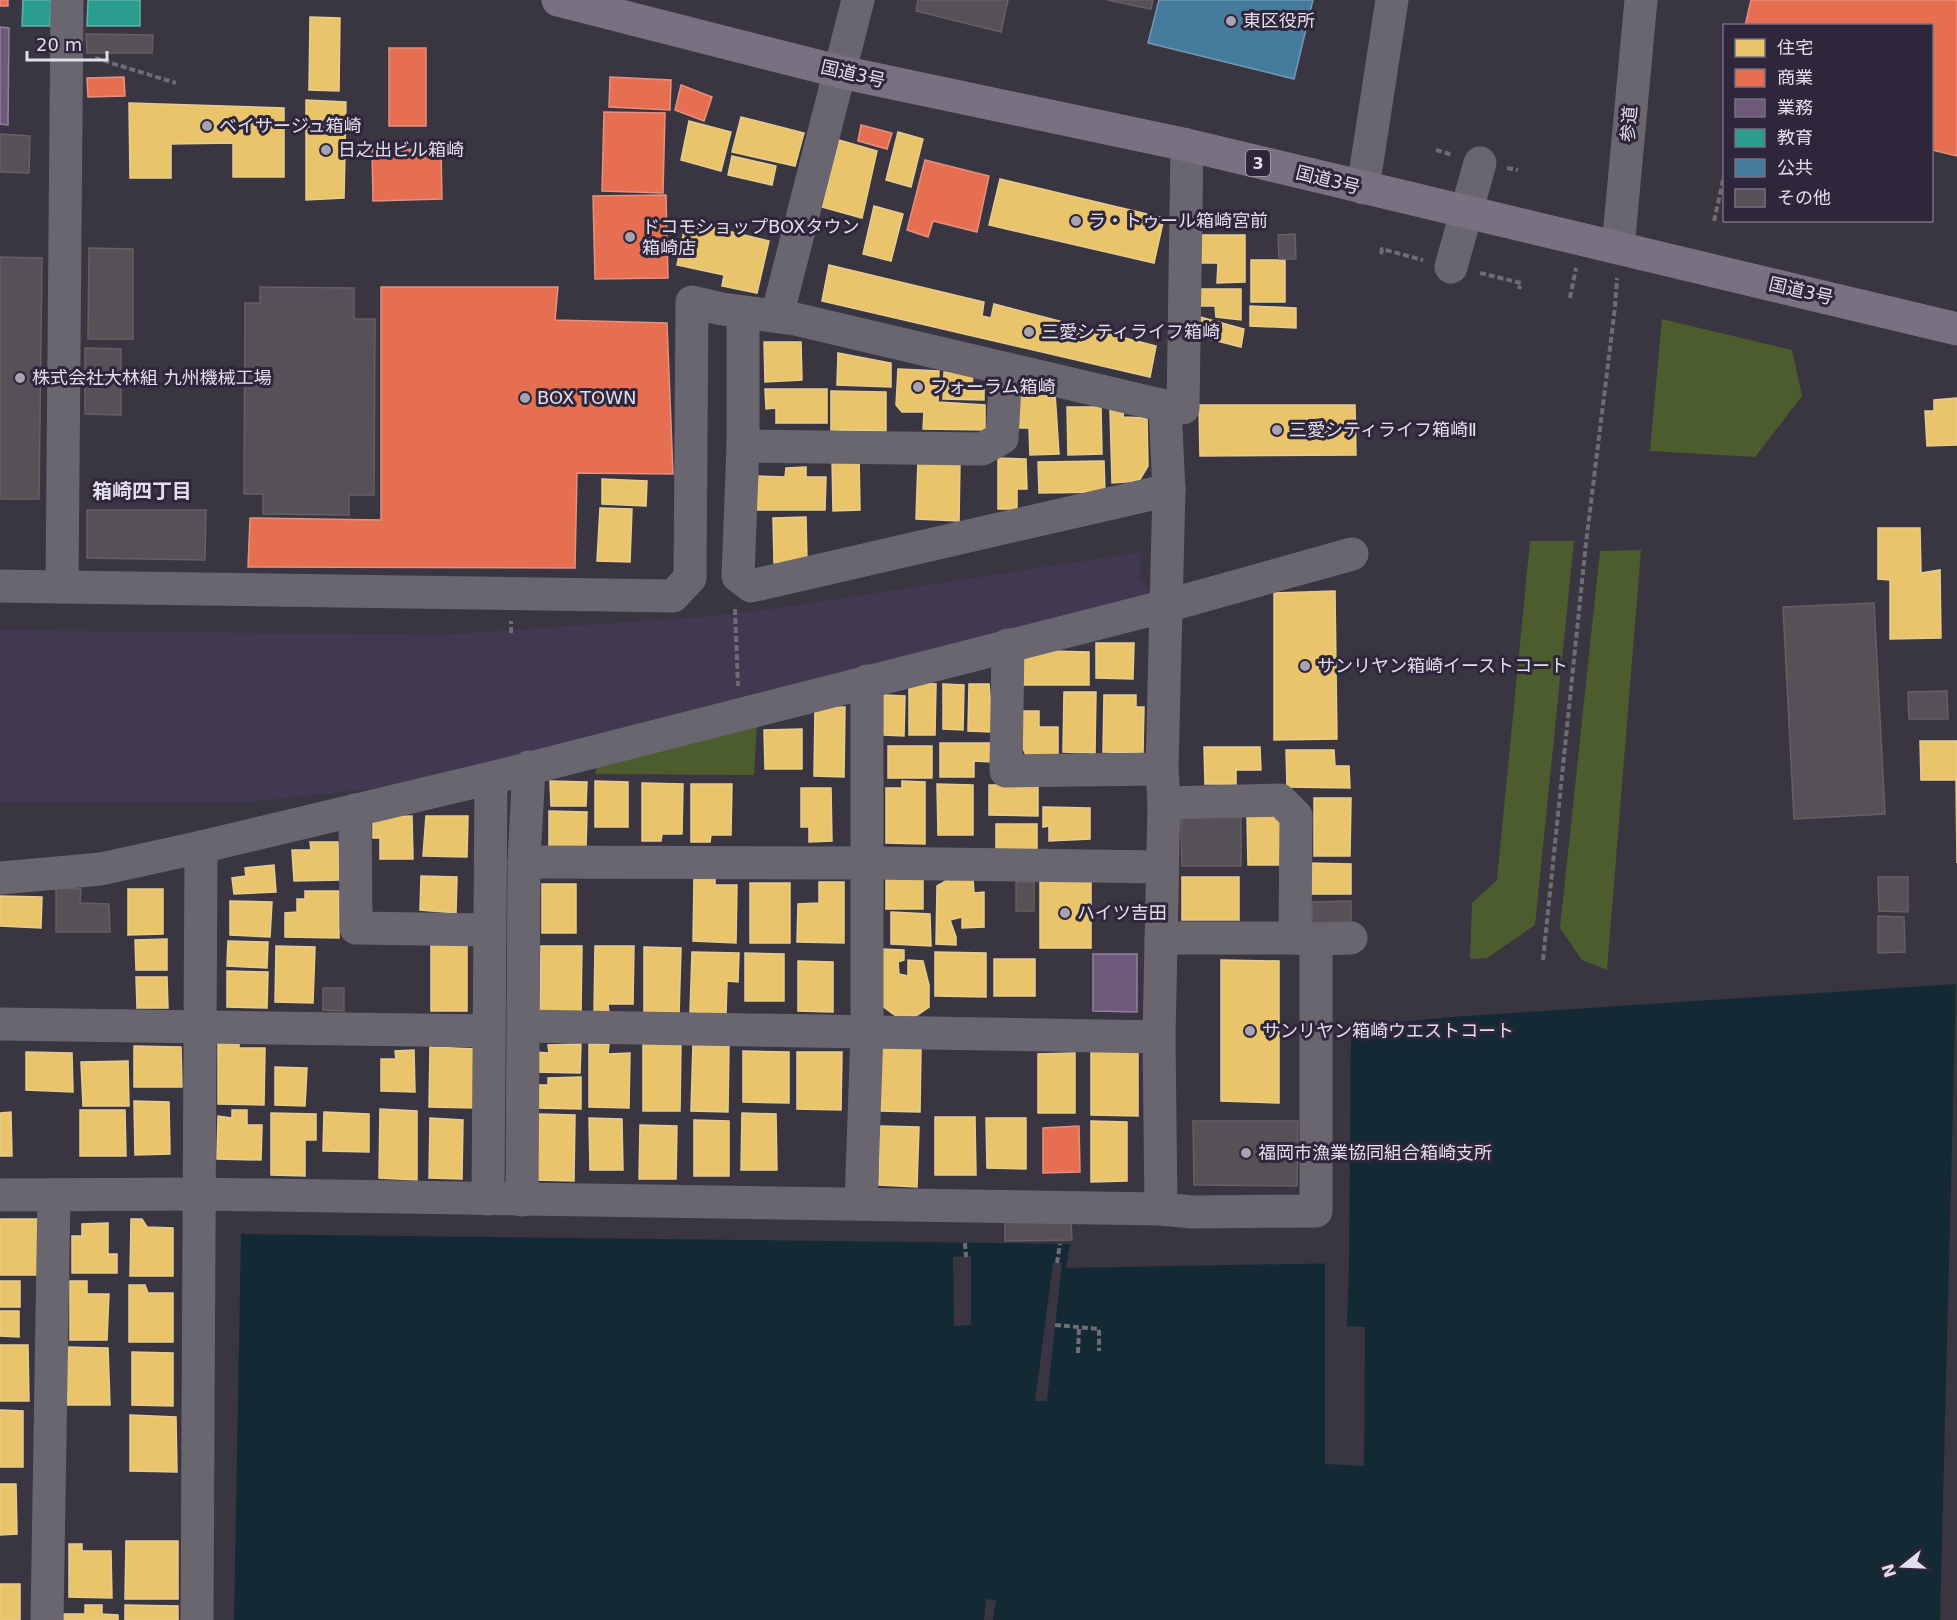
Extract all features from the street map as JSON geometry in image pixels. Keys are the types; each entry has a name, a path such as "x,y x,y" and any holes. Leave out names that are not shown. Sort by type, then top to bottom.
{"highway":[{"name":"国道3号","path":"558,0 603,5 841,72 1187,145 1957,329"}],"street":[{"path":"63,587 67,0"},
{"path":"777,316 858,0"},
{"path":"1363,188 1392,0"},
{"name":"参道","path":"1618,248 1641,0"},
{"path":"0,586 674,596 690,578 692,302 722,309 777,316 1165,406 1183,408 1187,145"},
{"path":"1451,267 1480,163"},
{"path":"744,312 743,446 738,576 751,586 1169,490"},
{"path":"743,446 982,448 1002,438 1006,369"},
{"path":"1161,1209 1159,1037 1164,803 1162,769 1169,490 1165,406"},
{"path":"0,878 101,869 491,778 1166,606 1352,554"},
{"path":"1008,645 1006,771 1162,769"},
{"path":"861,1204 867,1032 867,681"},
{"path":"522,1200 524,862 529,767"},
{"path":"488,1199 491,778"},
{"path":"0,1195 199,1194 1161,1209 1191,1212 1316,1211 1306,939 1296,816 1280,800 1164,803"},
{"path":"355,810 356,928 489,930"},
{"path":"197,1620 201,847"},
{"path":"524,862 1162,867"},
{"path":"1161,938 1351,938"},
{"path":"0,1024 488,1031"},
{"path":"524,1026 1159,1037"},
{"path":"47,1620 54,1195"}],"path":[{"path":"66,49 176,84"},
{"path":"1714,221 1723,184"},
{"path":"1542,960 1586,543 1615,307 1618,248"},
{"path":"1381,254 1382,249 1402,254"},
{"path":"1504,279 1521,283 1519,289"},
{"path":"735,603 739,697"},
{"path":"965,1243 966,1257"},
{"path":"1057,1263 1060,1244"},
{"path":"1055,1326 1099,1329 1099,1351"},
{"path":"1078,1353 1079,1327"}],"shaded area":[{"path":"1141,552 1139,579 1152,588 1150,600 422,783 249,802 0,802 0,630 440,635 702,617 778,608"}],"green space":[{"path":"1662,319 1792,350 1802,396 1755,457 1650,451"},
{"path":"1530,541 1574,541 1535,925 1487,958 1470,959 1472,903 1497,880"},
{"path":"1641,550 1607,970 1582,960 1560,928 1600,551"},
{"path":"757,721 754,775 595,774 599,761"}],"water":[{"path":"1956,984 1940,1620 234,1620 241,1234 1070,1244 1066,1268 1349,1263 1351,1027 1452,1017"}],"pier":[{"path":"971,1256 971,1325 954,1326 953,1257"},
{"path":"1053,1263 1062,1263 1047,1401 1035,1401"},
{"path":"1325,1263 1349,1263 1347,1326 1365,1327 1364,1466 1325,1464"},
{"path":"986,1599 996,1600 993,1620 984,1620"}],"building: 住宅":[{"path":"310,17 340,18 339,91 309,90"},
{"name":"日之出ビル箱崎","path":"306,100 346,102 344,198 306,200"},
{"name":"ベイサージュ箱崎","path":"129,103 284,108 284,177 233,177 233,143 171,144 171,178 130,178"},
{"path":"741,117 804,133 795,166 732,152"},
{"path":"689,121 731,132 721,171 681,160"},
{"path":"898,132 923,139 911,187 886,180"},
{"path":"839,140 877,151 862,218 822,207"},
{"path":"732,156 776,166 772,185 728,175"},
{"name":"ラ・トゥール箱崎宮前","path":"1000,179 1164,218 1154,263 989,225"},
{"path":"874,206 903,214 891,261 863,254"},
{"path":"686,221 769,241 757,293 722,286 724,275 677,265"},
{"path":"1198,235 1245,235 1245,282 1217,283 1218,263 1199,263"},
{"path":"1251,260 1285,260 1285,302 1251,302"},
{"name":"三愛シティライフ箱崎","path":"829,265 984,302 982,316 991,318 994,304 1156,346 1150,377 822,301"},
{"path":"1200,289 1241,289 1241,320 1216,317 1215,306 1200,306"},
{"path":"1250,306 1296,308 1296,328 1250,326"},
{"path":"1200,317 1244,329 1241,347 1197,336"},
{"path":"764,342 801,342 802,380 765,382"},
{"path":"838,353 891,363 891,387 837,385"},
{"name":"フォーラム箱崎","path":"898,369 939,371 938,402 985,405 985,430 923,429 924,412 902,412 896,405"},
{"path":"944,372 973,374 972,386 984,386 984,400 943,399"},
{"path":"765,389 827,389 827,423 776,423 776,408 766,409"},
{"path":"831,391 886,392 886,431 831,430"},
{"path":"1055,393 1059,454 1030,455 1029,428 1019,428 1017,395"},
{"path":"1957,398 1957,445 1927,446 1925,411 1934,411 1934,400"},
{"name":"三愛シティライフ箱崎Ⅱ","path":"1199,405 1355,405 1356,455 1200,456"},
{"path":"1067,407 1101,407 1102,454 1068,455"},
{"path":"1110,409 1124,410 1123,417 1147,418 1148,466 1139,481 1112,483"},
{"path":"859,457 860,510 833,511 832,458"},
{"path":"998,458 1026,459 1027,489 1017,489 1017,509 998,509"},
{"path":"918,460 960,462 959,521 916,519"},
{"path":"1104,461 1105,492 1039,493 1038,462"},
{"path":"806,467 806,477 826,477 825,510 757,510 757,476 785,477 786,468"},
{"path":"602,479 647,481 646,506 602,504"},
{"path":"600,508 632,509 630,562 597,561"},
{"path":"806,517 807,561 774,563 773,518"},
{"path":"1878,528 1920,528 1921,573 1940,570 1941,638 1890,639 1890,580 1878,579"},
{"name":"サンリヤン箱崎イーストコート","path":"1335,591 1337,739 1274,740 1274,593"},
{"path":"1096,643 1134,643 1133,679 1096,678"},
{"path":"1051,651 1089,652 1089,685 1023,685 1023,657"},
{"path":"909,683 936,684 935,735 909,735"},
{"path":"943,684 964,685 963,730 943,729"},
{"path":"969,684 989,684 993,732 968,731"},
{"path":"1064,692 1096,692 1095,753 1063,752"},
{"path":"884,695 905,696 904,736 884,735"},
{"path":"1104,695 1136,695 1136,707 1144,707 1143,753 1103,752"},
{"path":"845,707 844,777 814,776 815,708"},
{"path":"1023,711 1039,711 1039,727 1058,727 1058,757 1027,757 1022,746"},
{"path":"802,729 802,769 765,769 764,730"},
{"path":"1920,741 1957,741 1957,863 1956,780 1921,780"},
{"path":"940,743 992,743 992,762 974,761 974,777 940,777"},
{"path":"888,746 932,746 932,778 888,778"},
{"path":"1204,747 1260,747 1261,770 1236,770 1236,784 1205,784"},
{"path":"1286,750 1334,750 1335,766 1349,766 1350,788 1287,787"},
{"path":"550,781 587,782 586,806 551,806"},
{"path":"595,781 628,782 628,827 595,827"},
{"path":"902,781 925,782 925,844 886,843 886,788 902,788"},
{"path":"642,783 683,784 682,834 662,834 661,841 642,841"},
{"path":"691,784 732,784 731,835 711,835 710,842 691,842"},
{"path":"937,784 973,785 973,835 938,835"},
{"path":"989,785 1038,785 1038,816 989,815"},
{"path":"801,788 831,788 832,841 809,842 809,827 801,827"},
{"path":"1314,798 1351,798 1350,856 1314,856"},
{"path":"1043,807 1090,808 1090,839 1049,841 1049,826 1043,827"},
{"path":"549,811 587,812 586,847 549,846"},
{"path":"412,816 413,859 380,859 380,838 373,838 373,817"},
{"path":"426,816 468,816 467,857 423,856"},
{"path":"1281,816 1281,865 1248,865 1247,817"},
{"path":"996,824 1037,824 1037,852 996,853"},
{"path":"310,842 338,842 339,880 294,881 292,850 311,850"},
{"path":"1307,863 1351,864 1351,894 1306,894"},
{"path":"274,865 276,892 234,894 232,878 246,876 245,868"},
{"path":"421,876 457,877 456,913 420,910"},
{"path":"886,877 923,878 923,909 886,909"},
{"path":"1182,877 1239,877 1239,920 1182,920"},
{"name":"ハイツ吉田","path":"1040,878 1091,878 1091,948 1040,948"},
{"path":"694,879 715,879 715,885 737,885 736,943 693,941"},
{"path":"949,879 973,880 974,893 984,892 984,927 962,928 962,917 950,920 956,937 956,945 936,944 937,886"},
{"path":"819,882 844,882 844,943 797,942 798,904 819,903"},
{"path":"750,883 790,883 790,943 750,943"},
{"path":"542,884 576,884 576,933 542,933"},
{"path":"128,889 163,889 163,934 128,935"},
{"path":"305,891 339,891 339,938 285,937 285,913 297,912 297,899 305,899"},
{"path":"0,896 42,897 41,928 0,926"},
{"path":"230,901 272,902 270,937 230,935"},
{"path":"891,912 930,914 931,946 891,944"},
{"path":"167,939 167,970 136,970 135,940"},
{"path":"228,941 268,942 267,968 227,966"},
{"path":"431,943 467,943 467,1011 431,1011"},
{"path":"276,946 315,947 313,1003 275,1002"},
{"path":"541,946 582,946 581,1013 540,1013"},
{"path":"595,946 634,946 633,1004 608,1004 609,1014 594,1014"},
{"path":"644,947 681,948 679,1016 644,1015"},
{"path":"881,949 904,950 904,960 898,962 899,974 908,976 908,960 923,961 929,985 929,1007 916,1016 896,1016 881,1005"},
{"path":"692,952 739,953 738,982 727,981 726,1014 690,1013"},
{"path":"935,952 986,953 986,997 935,996"},
{"path":"745,953 784,954 784,1001 745,1001"},
{"path":"994,959 1035,959 1035,996 994,996"},
{"name":"サンリヤン箱崎ウエストコート","path":"1221,960 1279,961 1279,1103 1221,1101"},
{"path":"798,961 833,962 833,1012 798,1011"},
{"path":"227,971 268,972 267,1008 227,1007"},
{"path":"136,977 167,977 168,1008 137,1008"},
{"path":"218,1038 239,1039 239,1048 265,1048 264,1105 218,1104"},
{"path":"643,1042 681,1043 680,1111 643,1111"},
{"path":"693,1043 729,1044 728,1112 691,1111"},
{"path":"581,1044 580,1073 535,1072 536,1052 549,1053 548,1045"},
{"path":"589,1044 609,1044 608,1054 630,1053 629,1108 589,1107"},
{"path":"134,1046 181,1047 182,1087 134,1087"},
{"path":"430,1047 476,1049 476,1108 429,1107"},
{"path":"881,1048 921,1049 920,1112 880,1111"},
{"path":"1091,1049 1138,1049 1138,1116 1091,1115"},
{"path":"414,1050 415,1092 381,1091 381,1059 396,1059 395,1051"},
{"path":"743,1051 789,1052 789,1103 743,1102"},
{"path":"26,1052 72,1053 73,1092 26,1090"},
{"path":"797,1052 842,1052 841,1110 797,1109"},
{"path":"1075,1053 1075,1113 1038,1113 1038,1054"},
{"path":"128,1061 129,1106 83,1106 81,1062"},
{"path":"275,1067 307,1068 305,1106 275,1105"},
{"path":"581,1077 581,1109 537,1108 537,1085 548,1085 548,1078"},
{"path":"134,1101 169,1102 170,1154 135,1155"},
{"path":"380,1109 417,1111 417,1180 379,1178"},
{"path":"80,1110 125,1110 126,1156 80,1156"},
{"path":"232,1110 247,1110 247,1125 262,1125 261,1160 217,1159 218,1116 232,1118"},
{"path":"11,1112 12,1156 0,1156 0,1113"},
{"path":"324,1112 369,1114 369,1152 323,1151"},
{"path":"271,1113 316,1114 316,1140 305,1140 305,1176 271,1175"},
{"path":"742,1113 776,1114 777,1170 741,1170"},
{"path":"538,1114 575,1115 574,1181 536,1180"},
{"path":"935,1117 975,1117 976,1175 935,1175"},
{"path":"430,1118 463,1120 462,1179 429,1178"},
{"path":"589,1118 622,1119 623,1170 590,1170"},
{"path":"986,1118 1026,1118 1026,1169 987,1168"},
{"path":"694,1120 729,1121 729,1176 694,1176"},
{"path":"1091,1121 1127,1122 1127,1181 1091,1182"},
{"path":"640,1125 677,1126 676,1179 639,1179"},
{"path":"880,1126 919,1127 917,1187 879,1185"},
{"path":"0,1219 38,1219 38,1275 0,1275"},
{"path":"131,1219 142,1219 147,1227 173,1228 173,1276 130,1276"},
{"path":"108,1223 108,1254 117,1254 117,1273 72,1273 72,1236 82,1236 82,1224"},
{"path":"0,1281 20,1281 20,1307 0,1307"},
{"path":"70,1281 87,1281 87,1294 109,1294 107,1340 70,1340"},
{"path":"129,1285 145,1285 148,1293 173,1293 173,1342 129,1342"},
{"path":"0,1311 19,1311 19,1337 0,1336"},
{"path":"0,1345 28,1345 29,1401 0,1401"},
{"path":"66,1347 108,1348 110,1405 67,1405"},
{"path":"132,1352 173,1353 173,1406 132,1405"},
{"path":"0,1410 23,1411 23,1467 0,1467"},
{"path":"130,1415 176,1417 177,1472 130,1471"},
{"path":"0,1484 16,1484 17,1534 0,1535"},
{"path":"126,1541 178,1541 178,1599 125,1599"},
{"path":"69,1544 82,1544 82,1551 111,1551 112,1598 69,1597"},
{"path":"0,1584 20,1584 20,1620 0,1620"},
{"path":"85,1605 102,1605 102,1614 118,1615 118,1620 64,1620 64,1614 85,1614"},
{"path":"125,1605 178,1606 178,1620 125,1620"}],"building: 商業":[{"path":"0,0 8,0 8,6 0,6"},
{"path":"1751,0 1957,0 1957,156 1933,150 1933,24 1745,24"},
{"path":"389,48 426,48 426,126 389,126"},
{"path":"124,77 125,96 88,97 87,78"},
{"path":"610,77 671,80 670,110 609,107"},
{"path":"681,85 712,97 704,121 675,110"},
{"path":"604,112 665,113 663,193 602,191"},
{"path":"861,125 892,133 887,149 858,141"},
{"path":"372,149 441,150 442,199 373,201"},
{"path":"925,160 989,176 977,232 933,221 928,237 907,230"},
{"name":"ドコモショップBOXタウン 箱崎店","path":"666,195 668,278 595,279 593,196"},
{"name":"BOX TOWN","path":"381,287 558,287 555,320 667,323 673,474 577,473 575,568 248,567 250,518 381,520"},
{"path":"1079,1126 1080,1172 1043,1173 1043,1128"}],"building: 業務":[{"path":"0,27 9,28 8,125 0,124"},
{"path":"1093,954 1137,954 1137,1012 1093,1011"}],"building: 教育":[{"path":"23,0 51,0 50,26 22,26"},
{"path":"88,0 140,0 140,26 87,26"}],"building: 公共":[{"name":"東区役所","path":"1159,0 1313,0 1294,79 1148,43"}],"building: その他":[{"path":"918,0 1008,0 1001,32 916,11"},
{"path":"1107,0 1153,0 1151,9"},
{"path":"86,34 153,35 152,53 87,53"},
{"path":"0,134 30,136 29,173 0,172"},
{"path":"1295,234 1296,259 1279,259 1278,235"},
{"path":"89,248 133,249 133,339 88,339"},
{"name":"株式会社大林組 九州機械工場","path":"0,257 42,258 39,499 0,499"},
{"path":"260,287 354,288 354,319 375,319 374,495 349,495 349,515 263,514 263,494 244,494 245,303 260,303"},
{"path":"85,348 121,349 121,415 85,414"},
{"path":"87,510 206,510 205,560 87,558"},
{"path":"1874,603 1885,814 1794,819 1783,607"},
{"path":"1947,691 1948,719 1909,719 1908,692"},
{"path":"1181,817 1241,817 1241,866 1182,866"},
{"path":"1878,877 1908,877 1908,912 1879,911"},
{"path":"1016,882 1034,882 1034,911 1016,911"},
{"path":"56,888 81,889 80,903 109,904 110,932 56,932"},
{"path":"1351,901 1351,923 1312,924 1312,902"},
{"path":"1878,916 1904,917 1905,952 1878,953"},
{"path":"323,988 344,988 344,1011 323,1010"},
{"name":"福岡市漁業協同組合箱崎支所","path":"1193,1121 1298,1121 1297,1186 1194,1185"},
{"path":"1071,1221 1072,1240 1005,1241 1005,1222"}],"place":[{"name":"東区役所","path":"1231,21"},
{"name":"ベイサージュ箱崎","path":"207,126"},
{"name":"日之出ビル箱崎","path":"326,150"},
{"name":"ラ・トゥール箱崎宮前","path":"1076,221"},
{"name":"ドコモショップBOXタウン 箱崎店","path":"630,237"},
{"name":"三愛シティライフ箱崎","path":"1029,332"},
{"name":"株式会社大林組 九州機械工場","path":"20,378"},
{"name":"フォーラム箱崎","path":"918,387"},
{"name":"BOX TOWN","path":"525,398"},
{"name":"三愛シティライフ箱崎Ⅱ","path":"1277,430"},
{"name":"サンリヤン箱崎イーストコート","path":"1305,666"},
{"name":"ハイツ吉田","path":"1065,913"},
{"name":"サンリヤン箱崎ウエストコート","path":"1250,1031"},
{"name":"福岡市漁業協同組合箱崎支所","path":"1246,1153"}],"district":[{"name":"箱崎四丁目","path":"142,491"}]}
